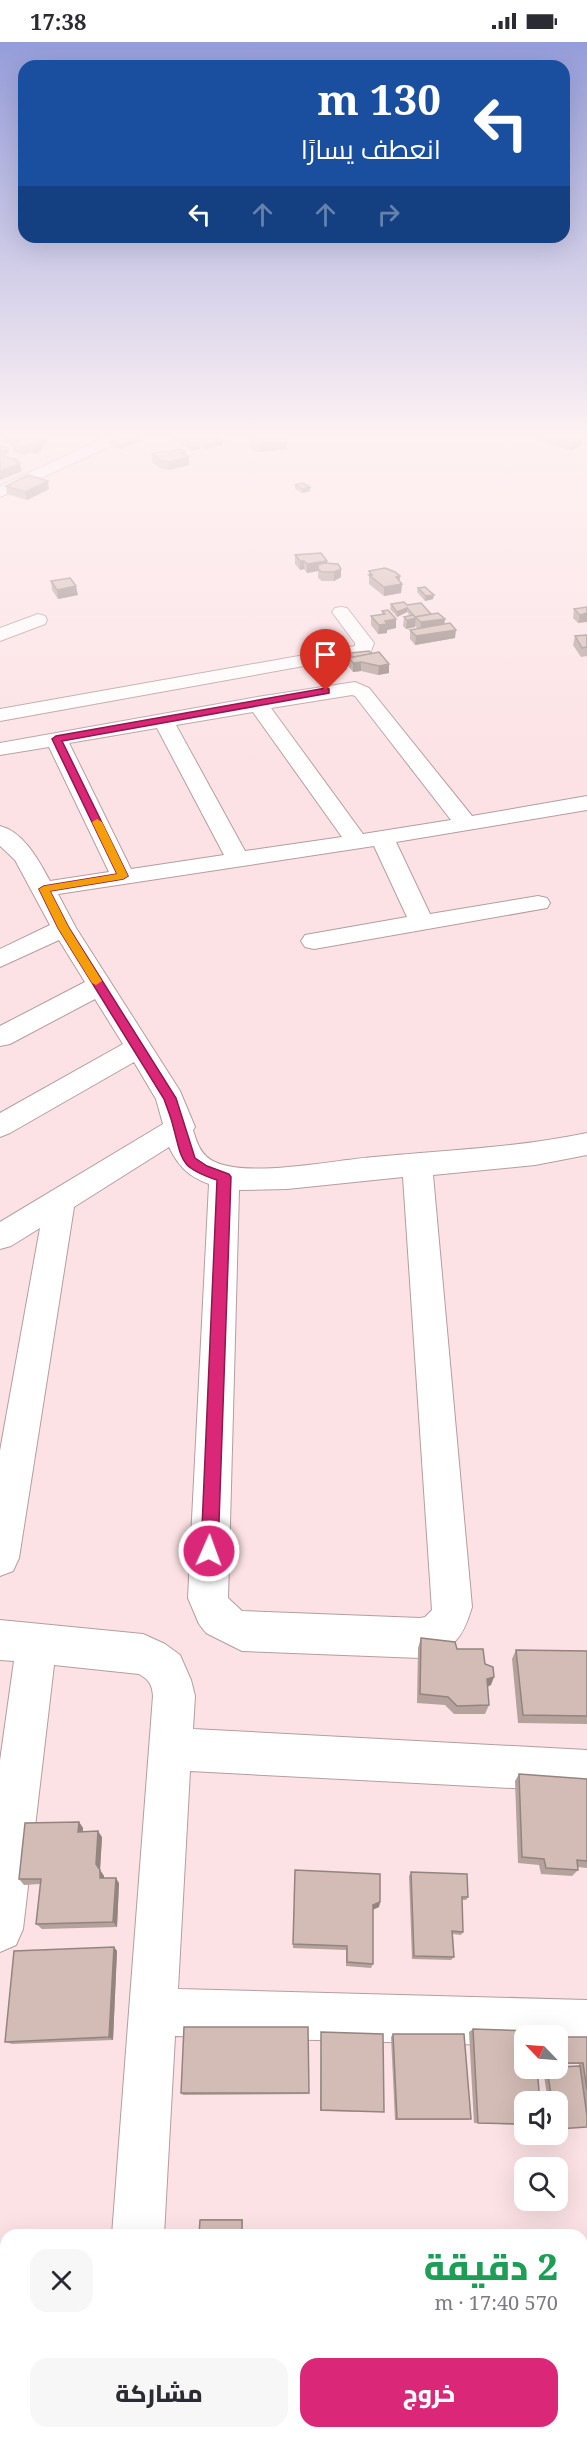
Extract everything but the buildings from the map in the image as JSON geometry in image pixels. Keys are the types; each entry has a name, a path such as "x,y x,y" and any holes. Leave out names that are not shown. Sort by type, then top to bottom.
{"street":[{"path":"0,715 363,650 365,644 341,612"},
{"path":"0,635 38,620"},
{"path":"0,749 349,687 360,689 466,824"},
{"path":"257,702 357,841"},
{"path":"163,721 238,859"},
{"path":"56,739 123,876"},
{"path":"44,889 382,838 587,802"},
{"path":"3,838 25,857 64,928 170,1098 180,1127 184,1150 190,1161 202,1170 224,1177 288,1177 491,1159 587,1144"},
{"path":"382,838 422,923"},
{"path":"314,941 538,903"},
{"path":"0,959 64,928"},
{"path":"0,1037 99,986"},
{"path":"0,1126 139,1047"},
{"path":"0,1237 180,1127"},
{"path":"224,1177 208,1598 211,1611 224,1623 242,1631 420,1638 433,1636 442,1631 452,1607 417,1165"},
{"path":"0,1558 60,1200"},
{"path":"0,1929 18,1642 143,1654 158,1662 169,1672 174,1696 138,2229"},
{"path":"171,1749 587,1771"},
{"path":"153,2012 587,2024"}],"slow traffic":[{"path":"96,981 44,889 123,876 97,822"}],"route":[{"path":"209,1551 224,1177 202,1170 190,1161 184,1150 180,1127 170,1098 64,928 44,889 123,876 56,739 326,691"}]}
